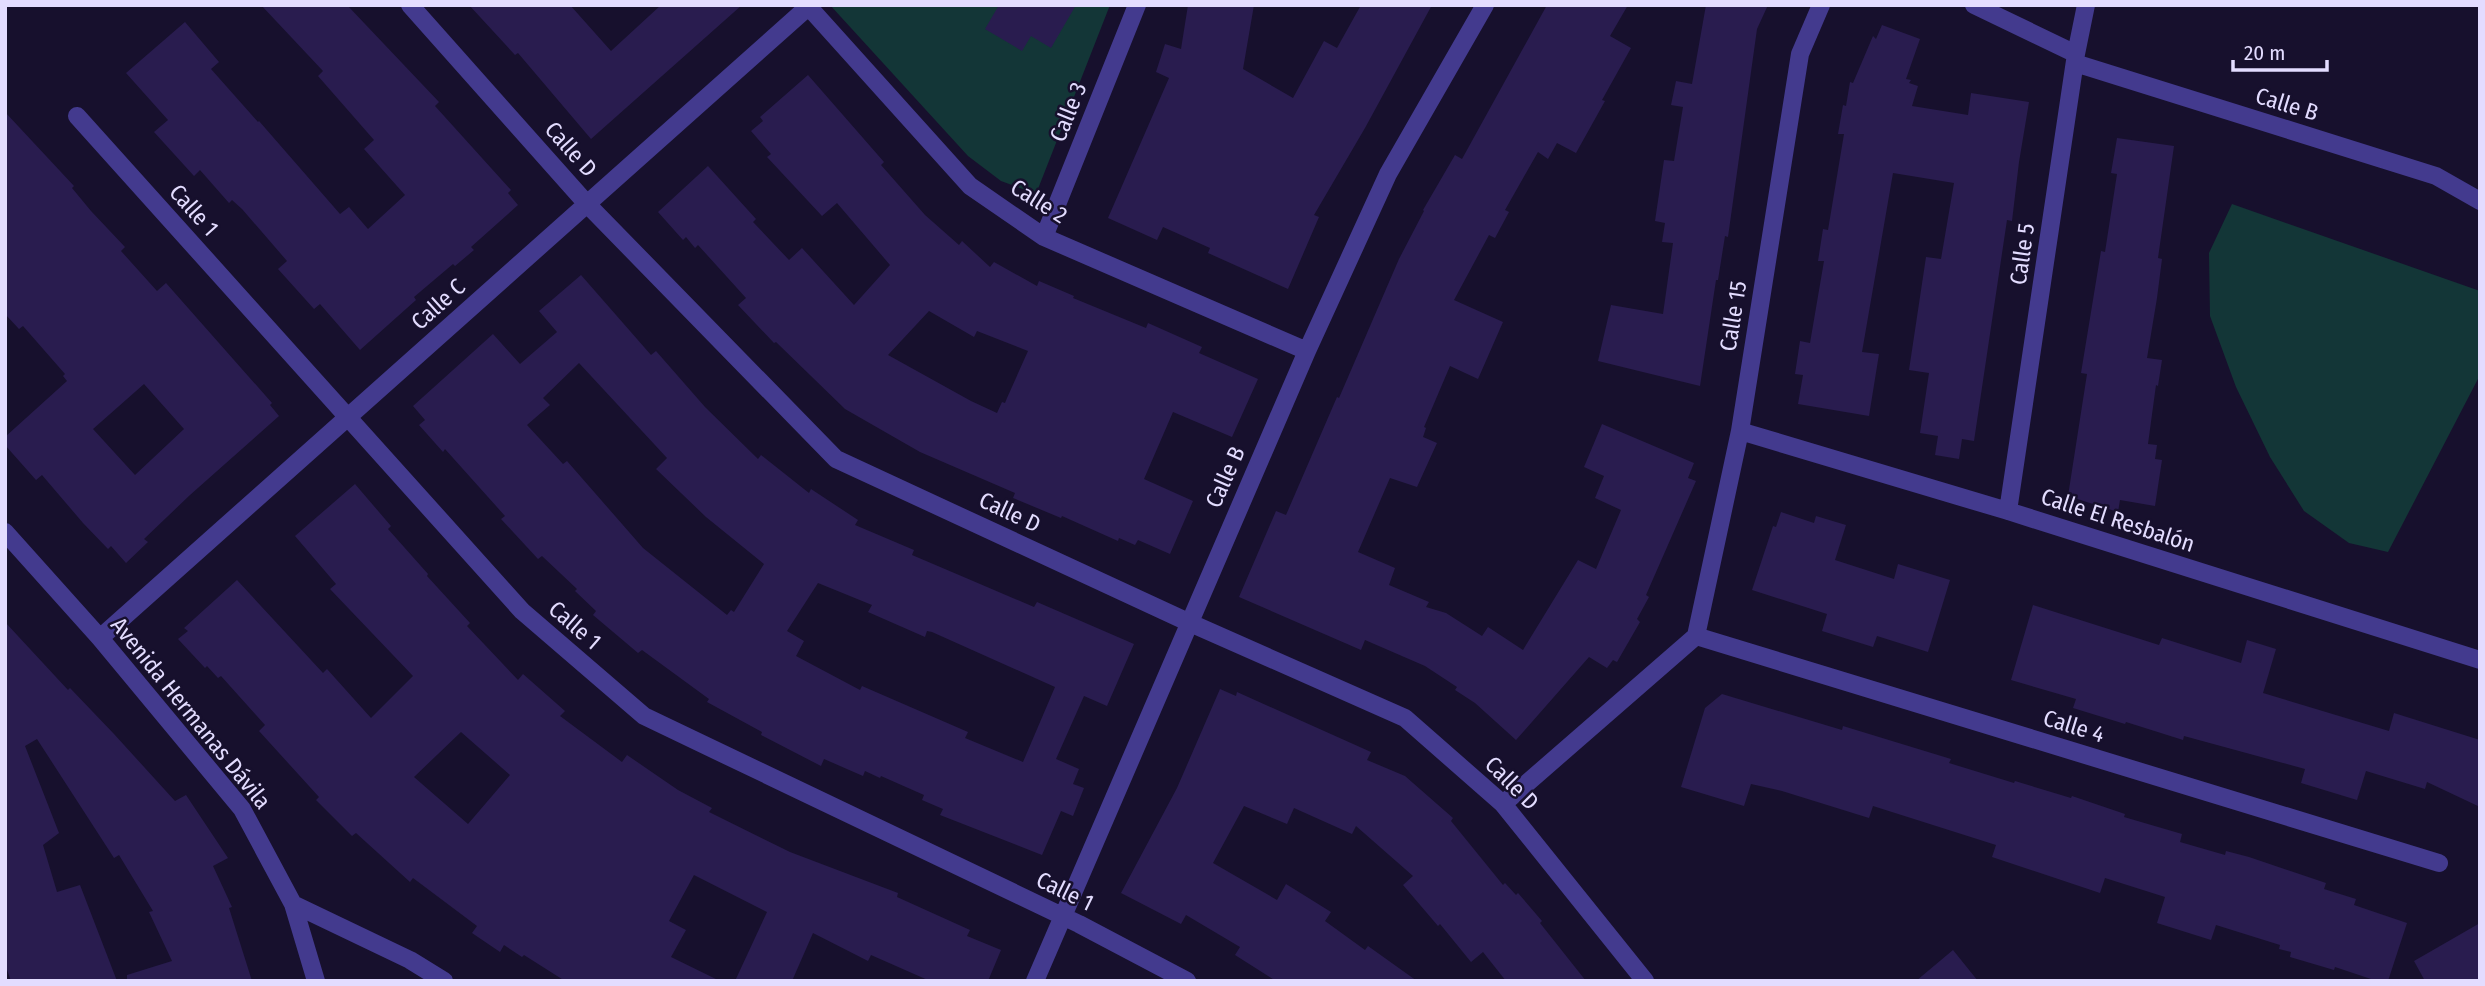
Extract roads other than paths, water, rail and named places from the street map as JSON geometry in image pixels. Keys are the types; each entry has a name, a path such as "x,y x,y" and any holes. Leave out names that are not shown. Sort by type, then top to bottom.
{"street":[{"name":"Calle D","path":"410,5 587,204 836,459 1188,622 1405,718 1503,804 1645,981"},
{"name":"Calle 3","path":"1044,237 1138,5"},
{"name":"Calle B","path":"1035,981 1188,622 1388,174 1485,5"},
{"name":"Calle 15","path":"1696,636 1740,431 1800,54 1821,5"},
{"name":"Calle B","path":"1974,5 2075,58 2436,176 2480,201"},
{"name":"Calle 5","path":"2008,511 2075,58 2086,5"},
{"name":"Calle C","path":"100,638 808,6"},
{"name":"Calle 2","path":"808,6 970,186 1044,237 1307,351"},
{"name":"Calle 1","path":"77,116 522,611 644,716 1062,917 1186,981"},
{"name":"Calle El Resbalón","path":"1740,431 2008,511 2480,660"},
{"name":"Avenida Hermanas Dávila","path":"5,532 100,638 242,809 293,904 316,981"},
{"path":"1503,804 1696,636"},
{"name":"Calle 4","path":"1696,636 2439,863"},
{"path":"293,904 410,960 444,981"}]}
